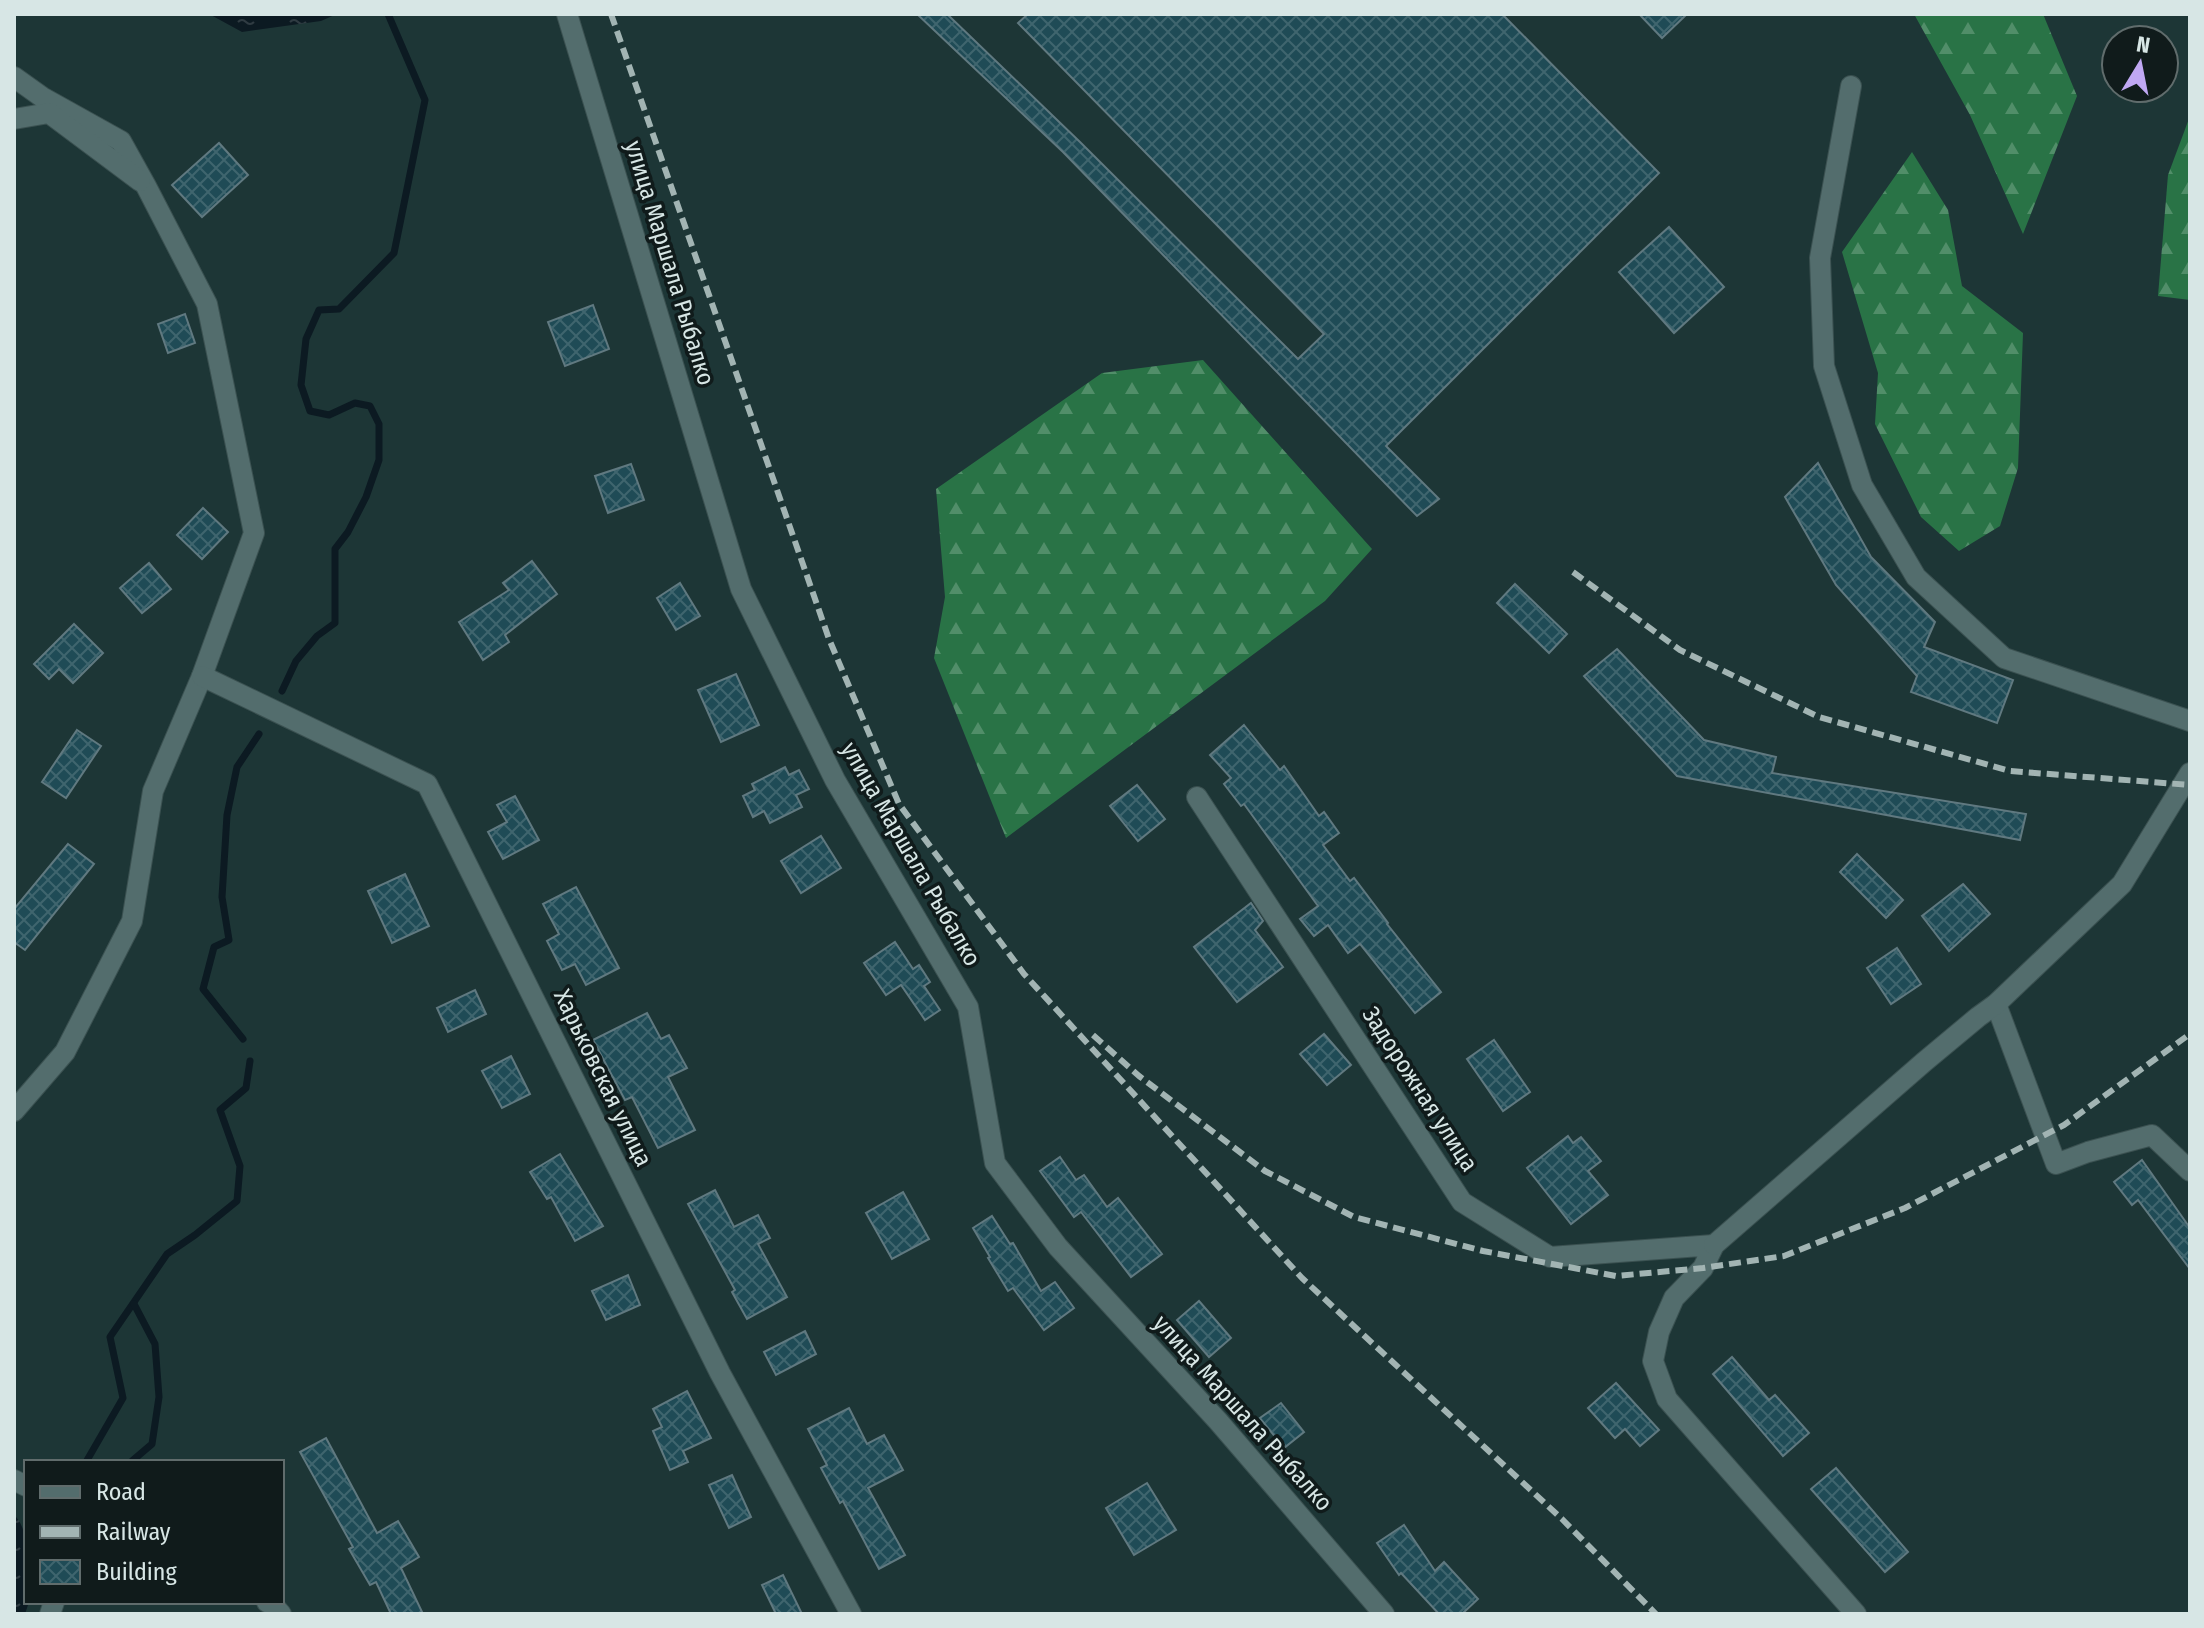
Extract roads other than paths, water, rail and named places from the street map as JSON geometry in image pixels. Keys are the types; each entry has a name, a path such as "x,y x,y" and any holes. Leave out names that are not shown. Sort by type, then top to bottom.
{"street":[{"name":"улица Маршала Рыбалко","path":"567,14 741,589 835,780 968,1007 995,1163 1058,1247 1218,1421 1384,1614"},
{"path":"14,77 42,97 121,141 146,186 207,304 254,533 202,676 153,791 132,921 65,1052 14,1111"},
{"path":"1851,86 1820,258 1824,366 1862,485 1916,577 2004,658 2190,721"},
{"path":"14,119 49,113 146,186"},
{"name":"Харьковская улица","path":"202,676 427,784 720,1373 851,1614"},
{"path":"1856,1614 1667,1399 1653,1361 1659,1332 1674,1298 1703,1268 1714,1245 1924,1062 1996,1004 2122,884 2190,773"},
{"name":"Задорожная улица","path":"1197,797 1462,1202 1550,1257 1714,1245"},
{"path":"1996,1004 2056,1164 2152,1135 2190,1171"}],"water":[{"path":"209,14 337,14 321,21 242,32"},
{"path":"14,1515 24,1532 24,1604 28,1604 25,1614 14,1614"}],"waterway":[{"path":"282,691 296,661 317,636 335,623 335,549 348,532 366,497 379,460 379,424 370,406 355,403 329,415 310,411 301,385 306,339 319,310 339,309 394,253 425,100 388,14"},
{"path":"243,1039 203,989 214,947 229,940 222,897 227,815 237,767 259,734"},
{"path":"87,1460 123,1398 110,1337 167,1254 237,1201 240,1166 220,1110 246,1088 250,1061"},
{"path":"133,1460 152,1444 159,1397 155,1344 134,1304"}],"railway":[{"path":"611,14 829,639 899,804 1024,974 1302,1278 1562,1519 1656,1614"},
{"path":"1573,572 1680,650 1819,717 2010,771 2190,785"},
{"path":"1093,1035 1139,1076 1265,1171 1354,1217 1483,1251 1616,1276 1784,1256 1905,1208 2064,1125 2190,1034"}]}
